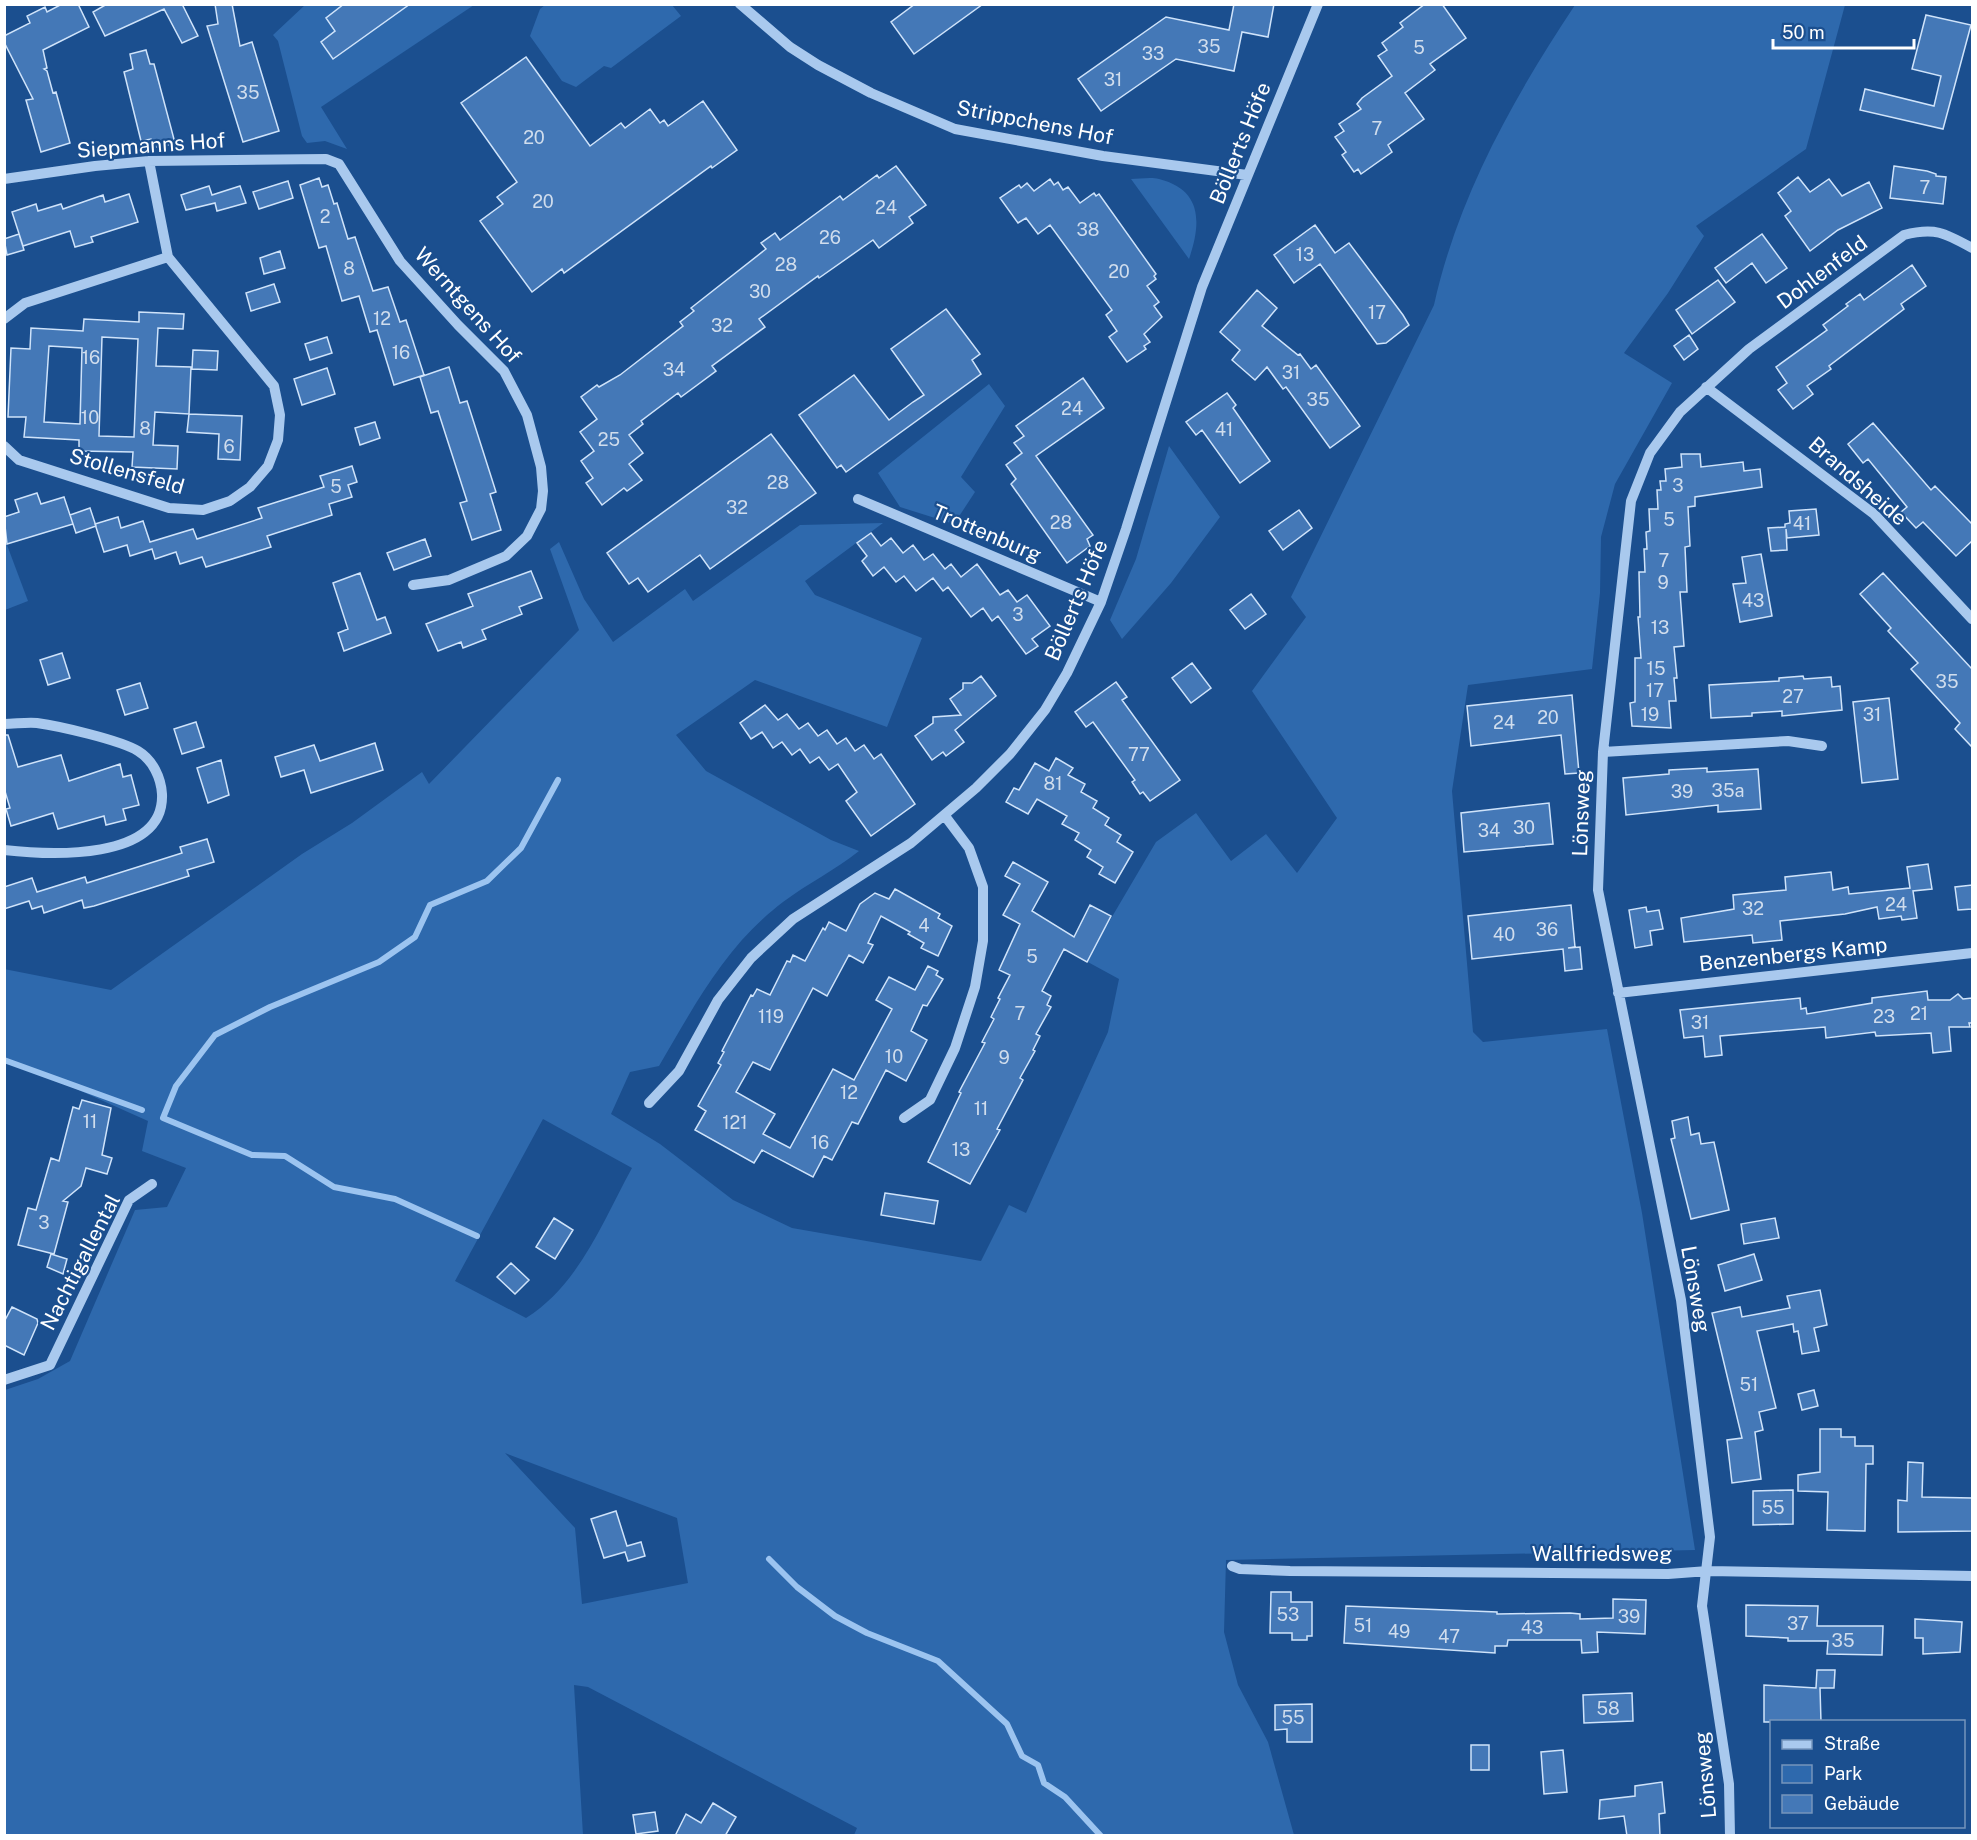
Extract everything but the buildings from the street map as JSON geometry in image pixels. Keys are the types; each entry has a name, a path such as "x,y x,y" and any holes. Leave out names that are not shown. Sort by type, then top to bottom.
{"street":[{"name":"Strippchens Hof","path":"740,4 790,47 818,65 871,93 955,129 1103,156 1247,175"},
{"name":"Böllerts Höfe","path":"649,1104 679,1071 718,1000 751,958 793,919 911,843 945,816 1010,754 1045,710 1067,673 1101,602 1202,287 1318,4"},
{"name":"Siepmanns Hof","path":"4,180 95,166 149,161 301,158"},
{"name":"Werntgens Hof","path":"301,158 326,159 339,164 400,261 458,326 504,371 527,415 541,467 543,491 541,509 527,536 506,556 449,580 413,585"},
{"name":"Stollensfeld","path":"4,446 19,460 169,508 203,510 230,501 250,488 268,466 278,441 280,415 274,386 168,257 149,161"},
{"name":"Dohlenfeld","path":"1706,387 1749,349 1904,235 1923,230 1942,232 1972,248"},
{"path":"4,319 25,303 168,257"},
{"name":"Brandsheide","path":"1706,387 1874,514 1972,619"},
{"name":"Lönsweg","path":"1706,387 1680,412 1650,453 1631,501 1603,752 1598,890 1681,1300 1710,1537 1708,1571 1702,1606 1729,1784 1730,1836"},
{"name":"Trottenburg","path":"858,499 1101,602"},
{"path":"4,724 37,723 138,751 152,763 161,783 162,801 153,822 140,837 120,844 84,852 48,855 4,850"},
{"name":"Lönsweg","path":"1603,752 1788,741 1822,746"},
{"path":"904,1118 930,1100 955,1048 975,987 983,941 983,887 969,849 945,816"},
{"name":"Benzenbergs Kamp","path":"1618,993 1972,953"},
{"name":"Nachtigallental","path":"4,1380 50,1365 129,1200 152,1184"},
{"name":"Wallfriedsweg","path":"1232,1566 1240,1569 1290,1571 1633,1574 1708,1571 1972,1576"}],"green space":[{"path":"305,5 474,5 321,107 347,149 325,141 307,143 302,136 278,41 273,35"},
{"path":"545,5 672,5 681,16 611,68 604,66 576,87 562,81 530,36 540,9"},
{"path":"1575,5 1845,5 1806,149 1696,226 1704,236 1668,293 1624,353 1672,383 1615,484 1601,537 1600,593 1592,669 1468,685 1452,791 1473,1032 1483,1042 1607,1029 1642,1213 1695,1550 1226,1560 1224,1632 1238,1685 1268,1742 1294,1835 854,1835 857,1828 588,1687 574,1685 583,1835 5,1835 5,1390 38,1379 70,1361 135,1210 167,1207 186,1168 142,1151 148,1121 54,1079 5,1063 4,969 111,990 422,772 429,784 579,630 550,549 559,542 584,599 613,642 685,589 693,601 800,525 883,523 805,581 815,595 922,638 887,727 755,680 676,735 706,771 831,840 859,851 783,902 744,938 713,978 659,1066 630,1072 611,1114 660,1144 733,1200 792,1228 981,1261 1009,1205 1026,1213 1108,1032 1119,979 1086,961 1156,842 1196,813 1231,861 1266,834 1297,873 1337,818 1252,691 1306,617 1291,597 1434,305 1444,265 1473,186 1510,112","holes":["543,1119 632,1168 600,1230 575,1270 545,1304 526,1318 455,1281","505,1453 677,1518 688,1583 582,1604 575,1528"]},
{"path":"1131,179 1159,179 1184,191 1191,200 1195,210 1196,233 1189,259"},
{"path":"989,384 1005,406 961,477 975,492 954,524 900,507 878,473"},
{"path":"1169,446 1220,517 1171,583 1122,639 1110,620 1136,559"},
{"path":"4,537 28,601 5,610 4,610"}],"waterway":[{"path":"477,1236 395,1199 334,1187 285,1156 252,1155 163,1118 176,1086 215,1035 270,1007 379,962 415,937 430,905 487,881 521,848 558,780"},
{"path":"4,1060 142,1110"},
{"path":"769,1559 797,1587 835,1616 867,1633 938,1661 1007,1724 1022,1756 1038,1765 1044,1783 1065,1797 1101,1836"}]}
